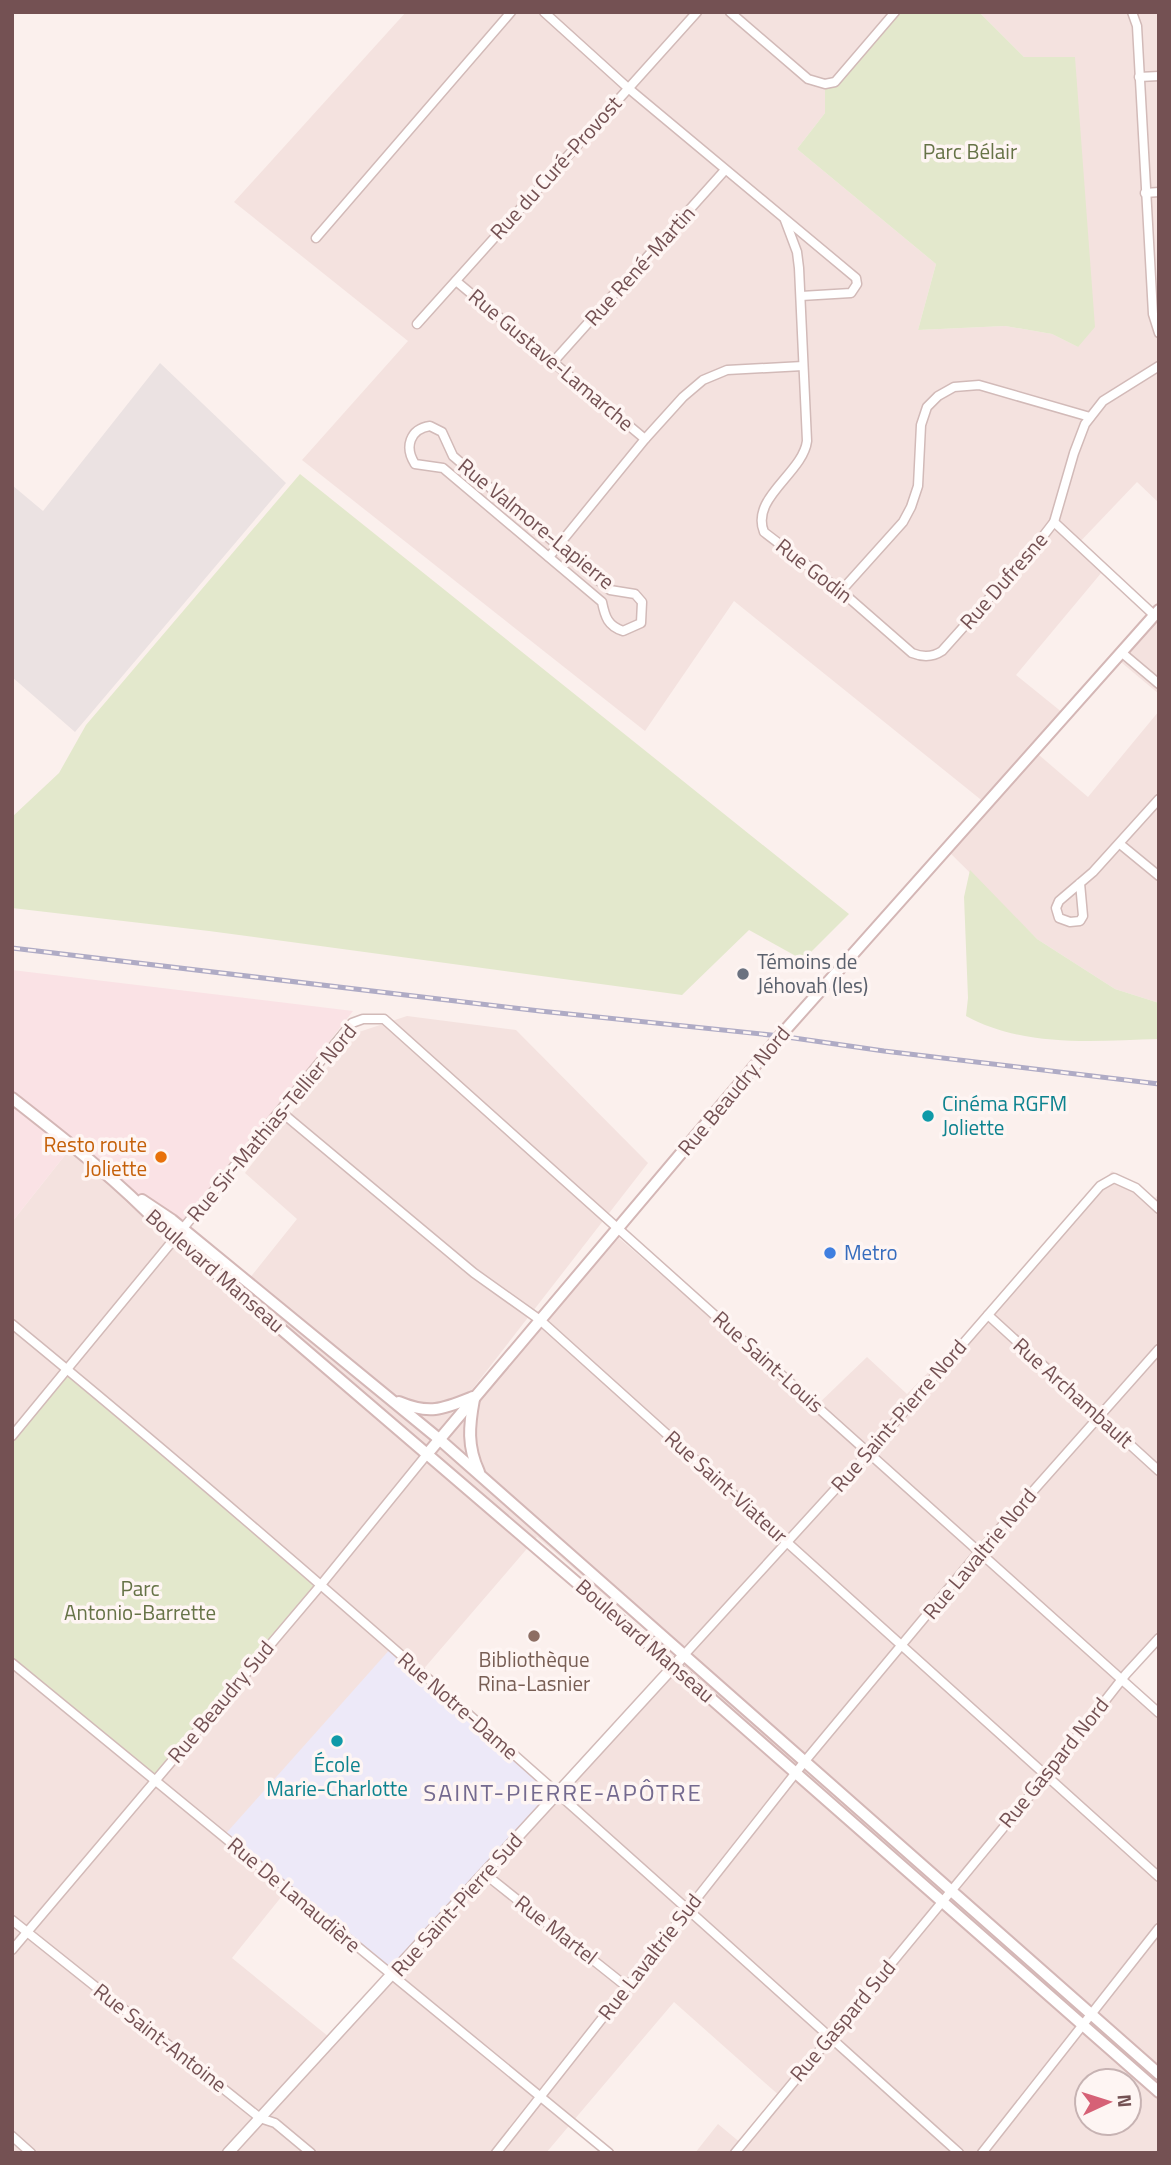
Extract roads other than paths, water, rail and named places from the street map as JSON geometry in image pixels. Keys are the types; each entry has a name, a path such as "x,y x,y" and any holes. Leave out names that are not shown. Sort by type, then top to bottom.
{"main road":[{"name":"Rue Beaudry Nord","path":"428,1453 780,1036 1156,612"},
{"name":"Boulevard Manseau","path":"12,1098 129,1193 175,1238 674,1666 1159,2092"},
{"name":"Boulevard Manseau","path":"129,1193 163,1213 439,1439 1159,2074"},
{"path":"386,1397 417,1410 430,1411 475,1397"},
{"path":"475,1397 468,1428 472,1457 481,1477"}],"street":[{"path":"316,238 511,12"},
{"name":"Rue Godin","path":"544,12 628,88 856,278 857,284 851,293 801,296"},
{"name":"Rue du Curé-Provost","path":"417,324 697,12"},
{"path":"730,12 808,79 825,84 835,82 895,12"},
{"path":"1132,12 1137,26 1153,314 1159,333"},
{"path":"1139,78 1159,76"},
{"name":"Rue René-Martin","path":"554,362 725,170"},
{"path":"1145,193 1159,192"},
{"name":"Rue Godin","path":"785,220 797,252 807,441 805,451 762,512 761,524 764,532 841,591 912,653 930,655"},
{"name":"Rue Gustave-Lamarche","path":"456,281 645,439"},
{"path":"549,556 645,439 683,397 703,380 727,370 803,366"},
{"name":"Rue Dufresne","path":"930,655 942,651 1054,522 1074,453 1090,417 1103,401 1159,366"},
{"path":"841,591 903,522 911,507 918,486 921,425 927,407 938,396 954,387 979,385 1090,417"},
{"name":"Rue Valmore-Lapierre","path":"430,426 442,432 453,456 610,590 635,594 642,602 641,623 623,631 613,628 601,602 549,556 443,468 415,464 409,449 413,433 430,426"},
{"path":"1054,522 1156,612"},
{"path":"1121,652 1159,684"},
{"path":"1080,883 1083,916 1080,921 1070,922 1059,918 1056,908 1059,901 1120,844 1159,799"},
{"path":"1120,844 1159,876"},
{"name":"Rue Saint-Louis","path":"375,1017 384,1019 398,1030 1159,1713"},
{"name":"Rue Sir-Mathias-Tellier Nord","path":"12,1437 352,1023 375,1017"},
{"name":"Rue Saint-Viateur","path":"280,1111 474,1273 540,1320 1159,1877"},
{"name":"Rue Saint-Pierre Nord","path":"684,1655 868,1452 1100,1186 1114,1178 1136,1188 1159,1209"},
{"name":"Rue Archambault","path":"988,1315 1159,1471"},
{"name":"Rue Notre-Dame","path":"12,1324 558,1793 959,2153"},
{"name":"Rue Lavaltrie Nord","path":"805,1762 979,1552 1159,1349"},
{"name":"Rue Beaudry Sud","path":"12,1950 320,1586 428,1453"},
{"name":"Rue Gaspard Nord","path":"951,1891 1122,1679 1159,1638"},
{"name":"Rue Saint-Pierre Sud","path":"229,2153 684,1655"},
{"name":"Rue De Lanaudière","path":"12,1664 609,2153"},
{"name":"Rue Lavaltrie Sud","path":"496,2153 805,1762"},
{"name":"Rue Martel","path":"485,1874 627,1987"},
{"name":"Rue Gaspard Sud","path":"735,2153 951,1891"},
{"name":"Rue Saint-Antoine","path":"12,1920 260,2118 275,2123 311,2153"},
{"path":"982,2153 1159,1928"},
{"path":"12,2137 31,2153"}],"railway":[{"path":"12,948 540,1011 780,1036 1159,1084"}],"place":[{"name":"Témoins de Jéhovah (les)","path":"743,974"},
{"name":"Cinéma RGFM Joliette","path":"928,1116"},
{"name":"Resto route Joliette","path":"161,1157"},
{"name":"Metro","path":"830,1253"},
{"name":"Bibliothèque Rina-Lasnier","path":"534,1636"},
{"name":"École Marie-Charlotte","path":"337,1741"}],"district":[{"name":"SAINT-PIERRE-APÔTRE","path":"563,1793"}],"park label":[{"name":"Parc Bélair","path":"970,152"},
{"name":"Parc Antonio-Barrette","path":"140,1601"}]}
